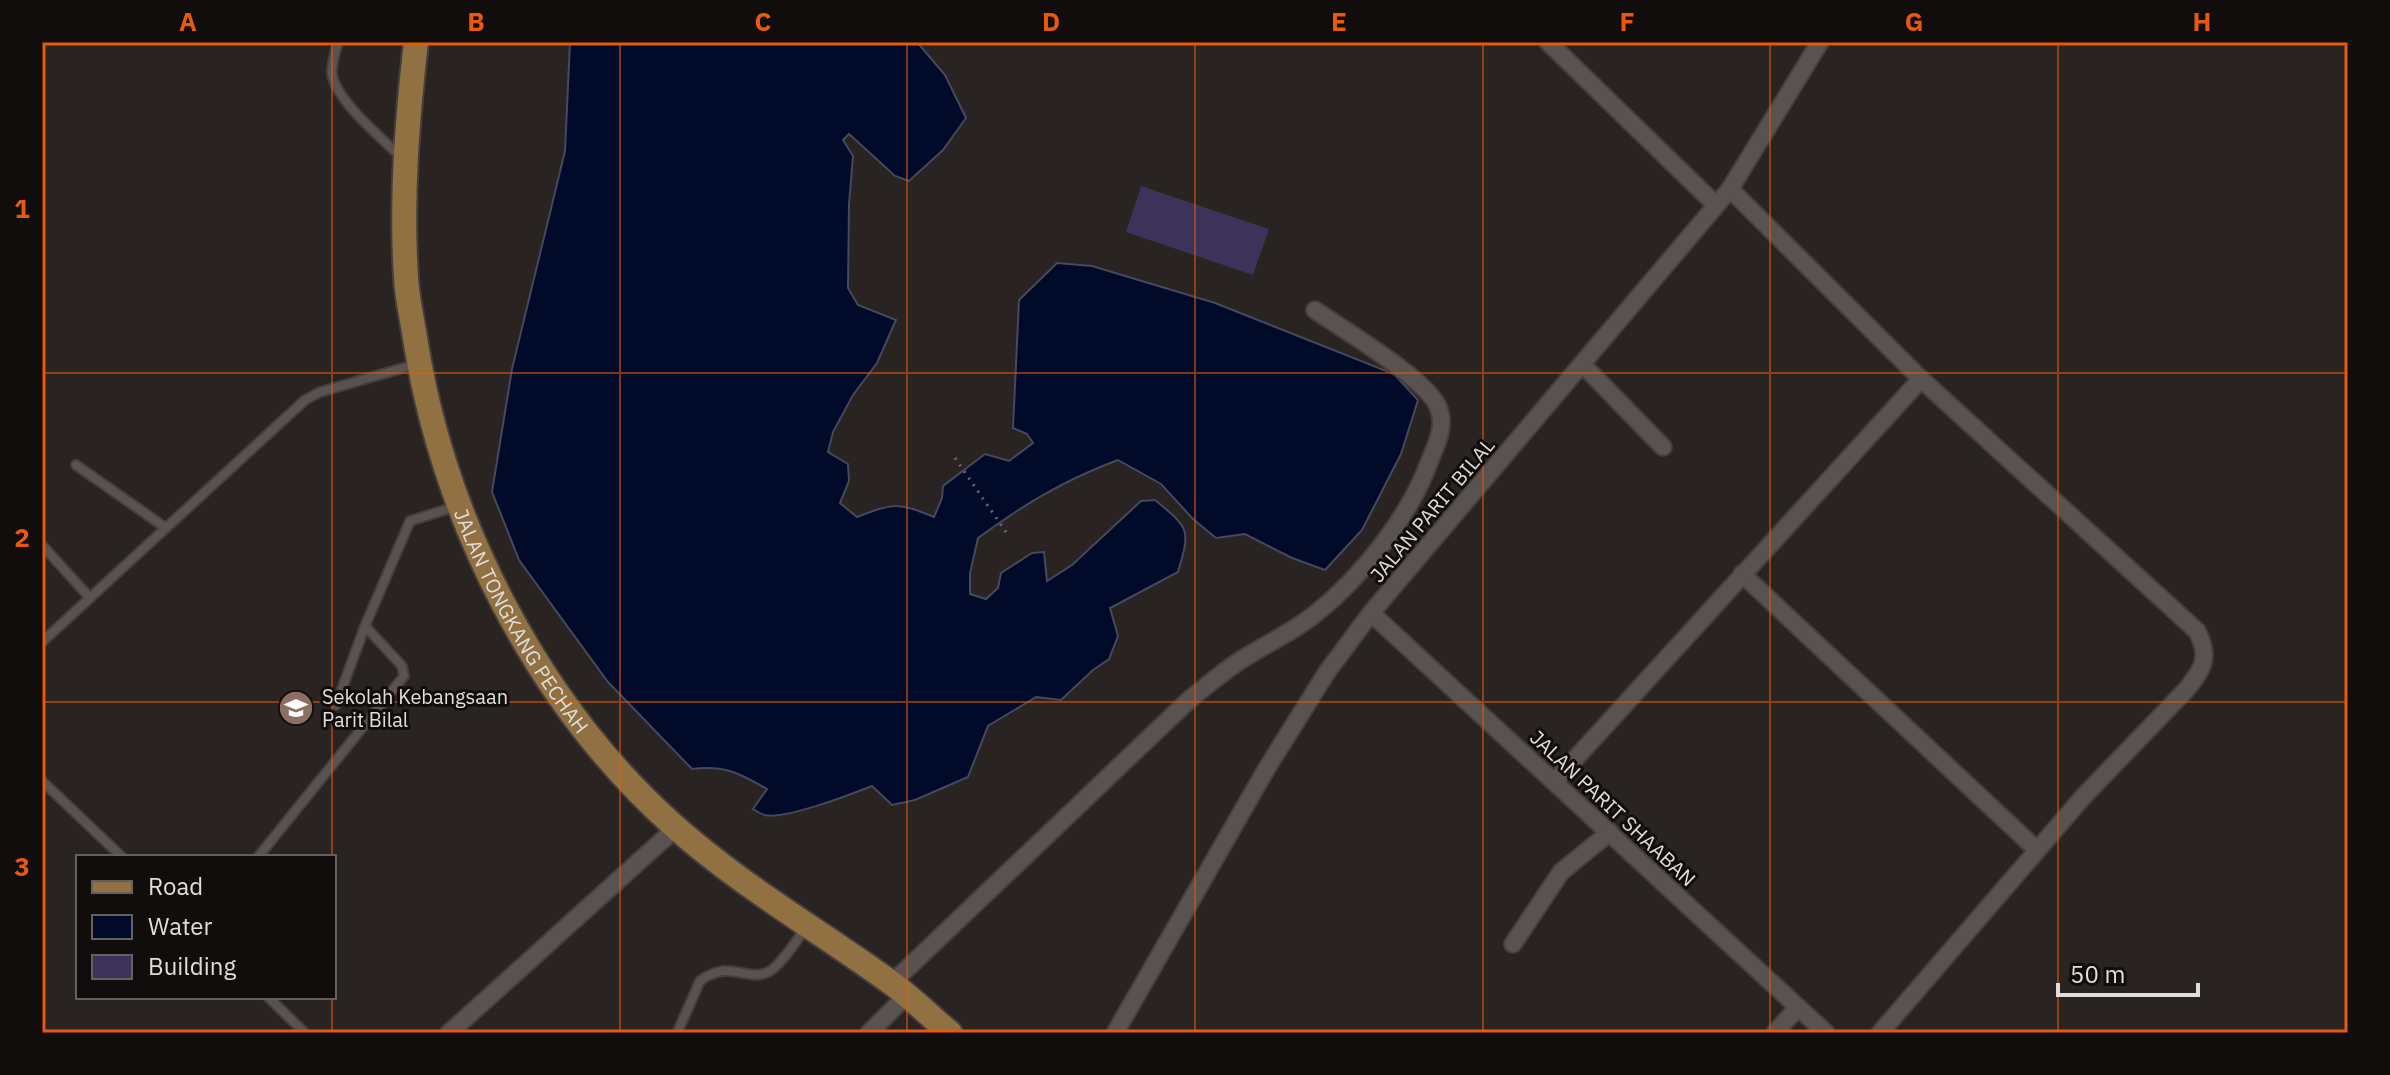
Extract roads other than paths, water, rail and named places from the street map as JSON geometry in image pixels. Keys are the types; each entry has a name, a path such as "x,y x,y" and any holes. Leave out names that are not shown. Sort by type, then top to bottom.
{"main road":[{"name":"JALAN TONGKANG PECHAH","path":"416,42 404,161 406,280 426,402 460,505 492,584 558,692 610,758 676,828 807,926 900,989 950,1033"}],"street":[{"path":"1548,42 1716,205"},
{"name":"JALAN PARIT BILAL","path":"1115,1033 1267,768 1327,672 1371,613 1730,189 1820,42"},
{"path":"1730,189 1921,379 2197,631 2204,645 2205,658 2198,675 2083,797 1880,1033"},
{"path":"869,1033 900,989 1190,699 1236,663 1313,616 1344,589 1379,549 1425,476 1441,430 1438,406 1417,382 1315,310"},
{"path":"1582,364 1663,447"},
{"path":"1555,781 1921,379"},
{"path":"1742,574 2037,850"},
{"name":"JALAN PARIT SHAABAN","path":"1371,613 1555,781 1602,838 1787,1019 1826,1033"},
{"path":"449,1033 676,828"},
{"path":"1513,944 1561,872 1602,838"}],"lane":[{"path":"338,42 332,72 338,88 404,161"},
{"path":"42,642 305,400 320,392 419,363"},
{"path":"76,465 166,528"},
{"path":"336,705 365,626 410,521 460,505"},
{"path":"42,545 90,598"},
{"path":"260,855 404,676 402,666 365,626"},
{"path":"42,781 120,855"},
{"path":"677,1033 700,981 707,975 730,970 765,974 774,969 807,926"},
{"path":"270,999 305,1033"}],"water":[{"path":"570,42 917,42 945,75 966,118 943,150 909,181 895,176 849,134 843,140 853,156 848,288 858,305 896,320 877,363 853,395 833,432 828,452 848,464 849,481 840,503 857,517 896,506 934,517 943,486 985,454 1009,461 1033,443 1027,434 1013,428 1019,300 1057,263 1092,266 1215,303 1394,374 1418,400 1401,454 1362,530 1325,570 1292,558 1245,534 1216,538 1193,519 1161,484 1118,460 1080,476 1028,504 978,538 970,573 970,594 986,599 998,588 1001,573 1032,553 1044,552 1047,581 1072,565 1141,501 1155,500 1175,517 1184,530 1185,547 1178,572 1110,608 1118,636 1109,659 1061,700 1036,697 988,726 968,777 915,800 892,805 872,786 787,814 765,815 753,809 767,789 731,772 714,768 692,769 608,682 519,560 492,492 512,369 565,151"}],"place":[{"name":"Sekolah Kebangsaan Parit Bilal","path":"296,708"}]}
